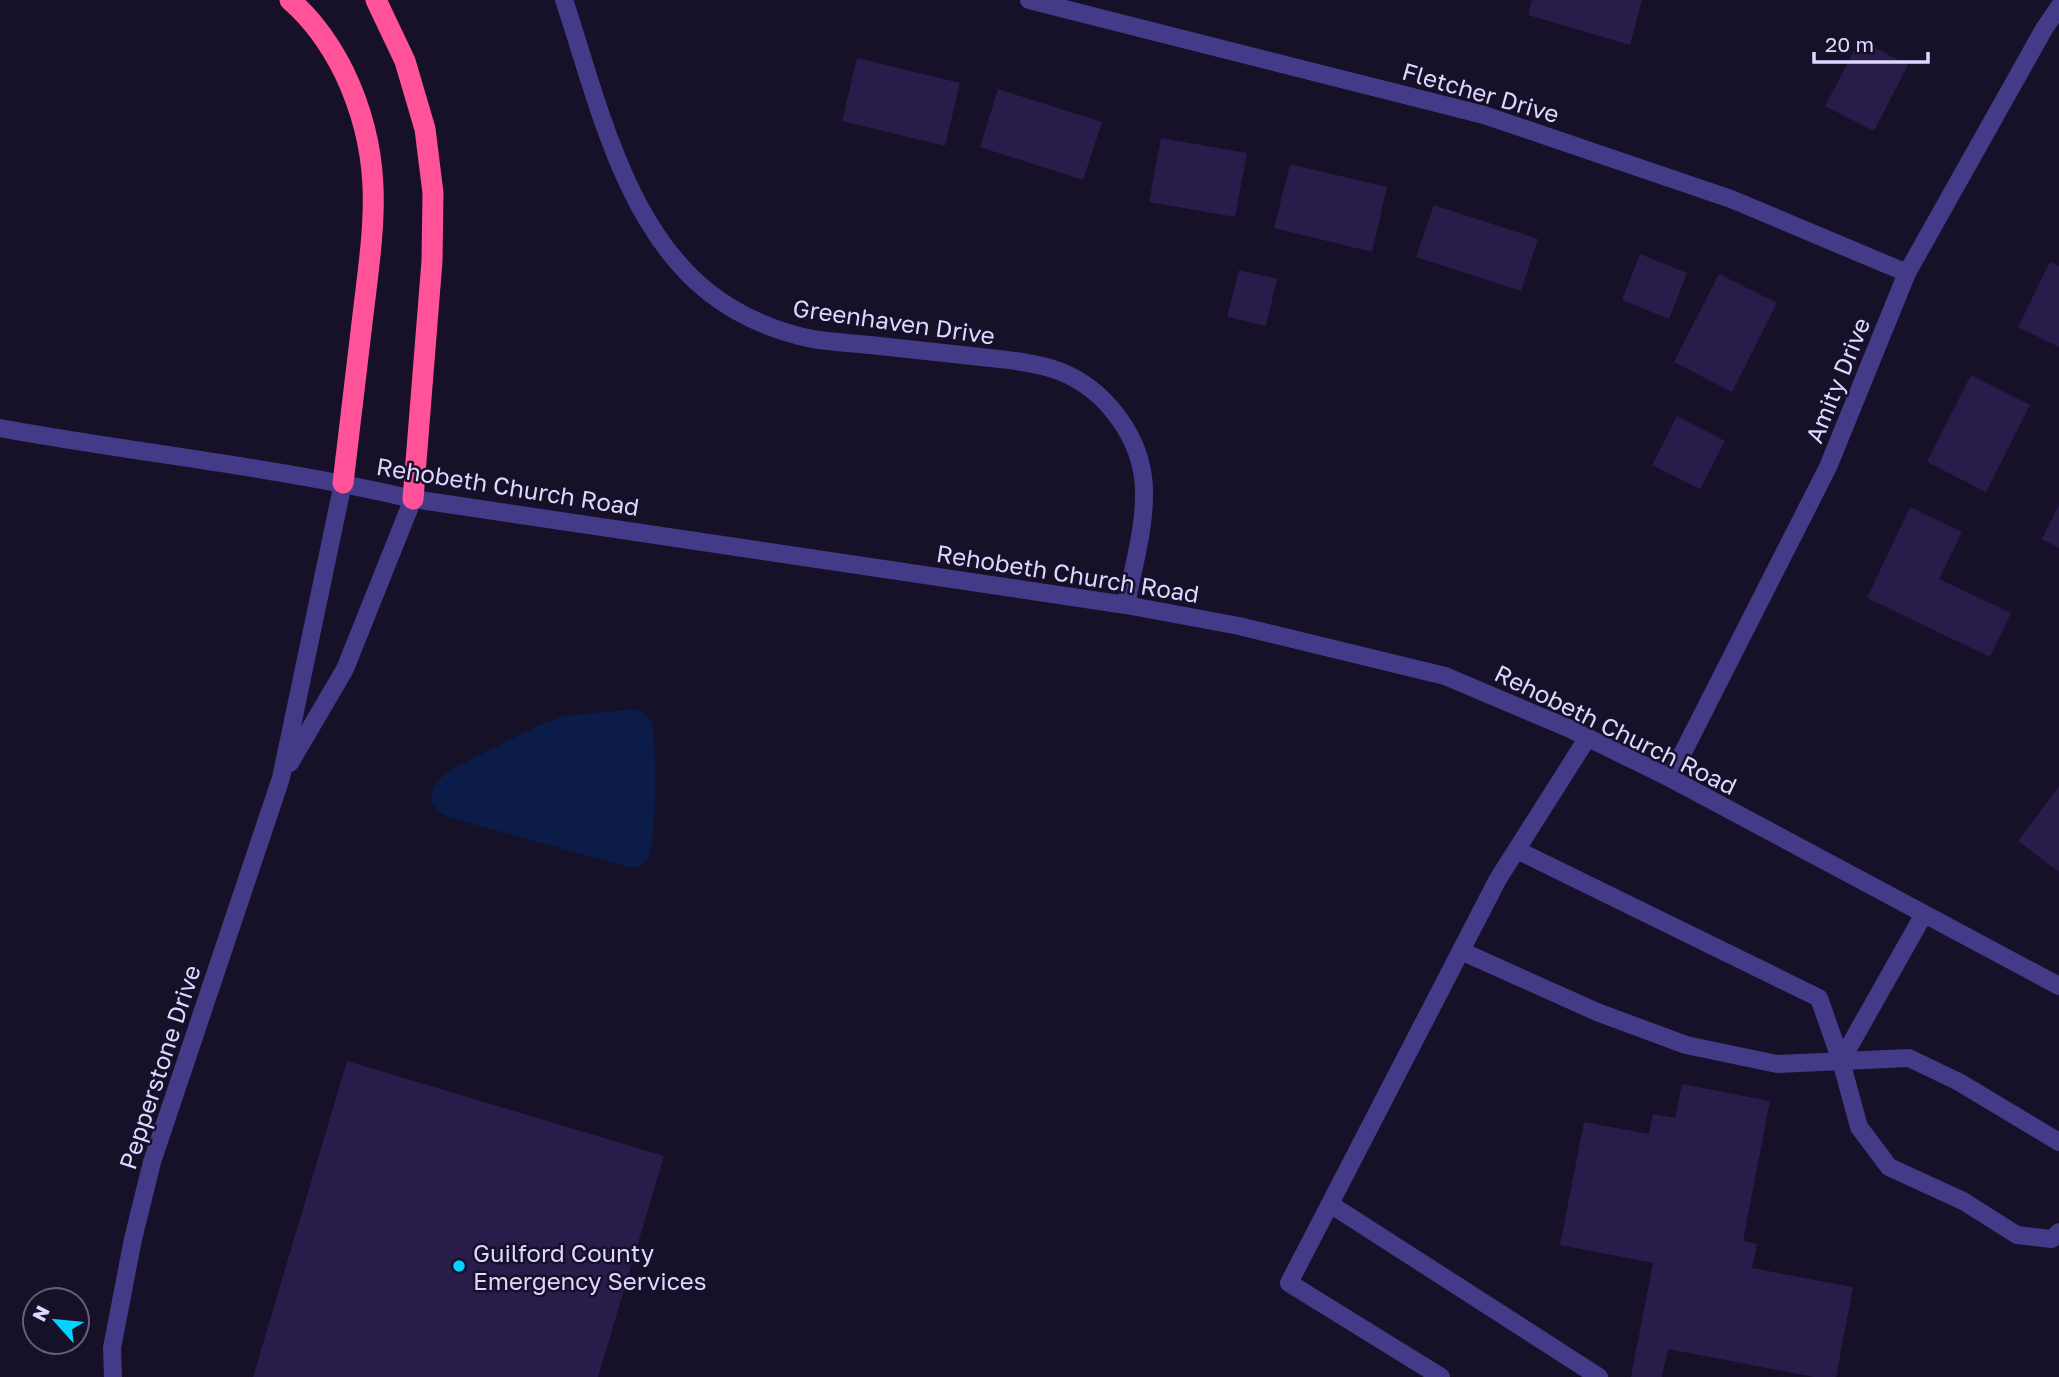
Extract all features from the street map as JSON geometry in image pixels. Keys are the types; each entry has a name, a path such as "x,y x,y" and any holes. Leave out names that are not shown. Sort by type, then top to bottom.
{"highway":[{"path":"290,0 300,8 334,53 359,103 372,158 374,215 343,483"},
{"path":"376,0 405,61 422,118 433,193 432,261 413,499"}],"street":[{"name":"Greenhaven Drive","path":"564,0 609,135 634,197 657,238 679,266 708,291 737,311 773,328 813,339 1023,362 1058,371 1080,382 1103,400 1134,442 1144,489 1140,531 1126,605"},
{"name":"Fletcher Drive","path":"1029,0 1079,6 1484,115 1731,198 1906,273"},
{"name":"Amity Drive","path":"1670,778 1828,467 1906,273 2059,7"},
{"name":"Rehobeth Church Road","path":"0,428 343,483 413,499 1126,605 1239,626 1445,676 1588,737 1670,778 2059,986"},
{"name":"Pepperstone Drive","path":"113,1377 112,1348 133,1239 152,1162 281,778 343,483"},
{"name":"Pepperstone Drive","path":"281,778 345,668 413,499"},
{"path":"1441,1377 1289,1283 1498,879 1588,737"},
{"path":"1517,849 1819,998 1841,1061 1859,1127 1889,1167 1963,1201 2017,1235 2052,1239 2059,1232"},
{"path":"1841,1061 1924,914"},
{"path":"1461,951 1597,1012 1686,1045 1777,1064 1909,1058 1959,1082 2059,1142"},
{"path":"1330,1204 1599,1377"}],"water":[{"path":"634,709 650,719 655,748 653,836 647,861 641,866 628,867 451,818 439,812 432,803 434,787 454,768 540,725 564,716"}],"building":[{"path":"1532,0 1642,0 1630,45 1528,15"},
{"path":"1860,40 1908,65 1874,131 1825,106"},
{"path":"857,58 960,83 945,146 842,121"},
{"path":"998,89 1102,122 1083,180 980,147"},
{"path":"1161,138 1247,153 1235,217 1149,202"},
{"path":"1290,164 1387,187 1372,252 1274,228"},
{"path":"1434,205 1538,239 1521,291 1416,257"},
{"path":"1640,254 1687,273 1669,319 1622,300"},
{"path":"2050,262 2059,266 2059,347 2018,327"},
{"path":"1239,270 1277,279 1266,326 1227,317"},
{"path":"1719,274 1777,303 1732,392 1674,362"},
{"path":"1971,375 2030,405 1986,492 1927,462"},
{"path":"1677,416 1725,441 1700,489 1652,465"},
{"path":"2059,505 2059,548 2042,539"},
{"path":"1910,507 1962,532 1939,579 2011,613 1990,657 1867,598"},
{"path":"2059,786 2059,872 2018,841"},
{"name":"Guilford County Emergency Services","path":"347,1061 664,1156 598,1377 253,1377"},
{"path":"1682,1084 1770,1101 1743,1241 1757,1244 1752,1268 1853,1287 1836,1377 1814,1377 1668,1349 1662,1377 1631,1377 1653,1263 1560,1245 1584,1122 1649,1134 1653,1114 1675,1118"}],"place":[{"name":"Guilford County Emergency Services","path":"459,1266"}]}
